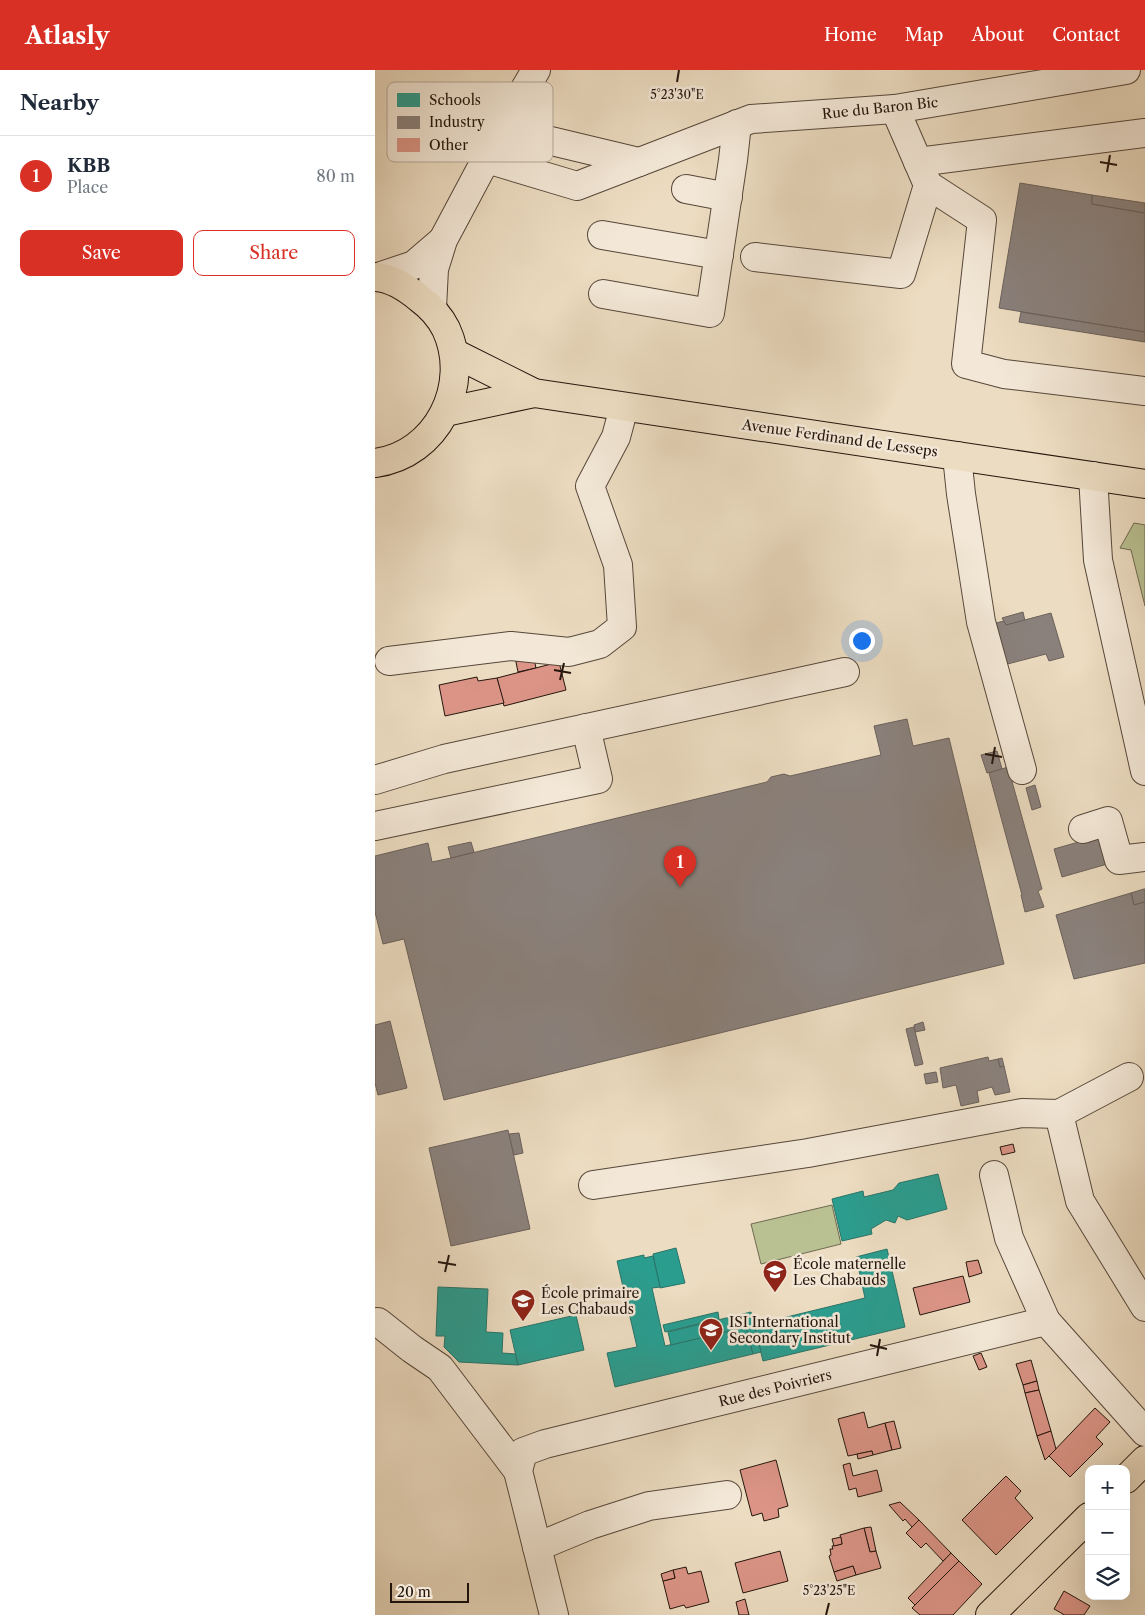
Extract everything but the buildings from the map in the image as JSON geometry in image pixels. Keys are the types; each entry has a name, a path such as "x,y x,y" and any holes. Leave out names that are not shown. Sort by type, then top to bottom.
{"main road":[{"path":"375,463 386,461 410,451 431,434 445,412 455,383 454,353 446,329 431,308 407,288 376,277"},
{"name":"Avenue Ferdinand de Lesseps","path":"454,353 534,393 1145,484"},
{"name":"Avenue Ferdinand de Lesseps","path":"445,412 534,393"},
{"path":"1130,1475 1145,1460"},
{"path":"990,1615 1085,1521"}],"street":[{"path":"529,82 536,70"},
{"name":"Rue du Baron Bic","path":"497,162 577,186 751,119 895,109 1126,70"},
{"path":"895,109 923,173 982,220 966,364 1004,374 1145,392"},
{"path":"603,294 710,313 737,124"},
{"path":"923,173 1145,133"},
{"path":"553,141 639,162"},
{"path":"431,308 434,269 443,240 485,162"},
{"path":"755,257 901,274 923,173"},
{"path":"686,189 728,197"},
{"path":"602,235 719,255"},
{"path":"376,277 414,265 443,240"},
{"path":"389,661 511,646 569,652 599,644 622,627 618,565 590,486 616,437 624,406"},
{"path":"957,456 981,622 1022,770"},
{"path":"1093,476 1098,560 1137,701 1145,771"},
{"path":"375,780 444,759 845,672"},
{"path":"375,826 598,779 586,728"},
{"path":"1083,829 1108,821 1119,860 1145,857"},
{"path":"593,1185 808,1154 1022,1113 1059,1114 1129,1078"},
{"path":"1059,1114 1080,1201 1145,1307"},
{"path":"994,1175 1009,1238 1046,1321 1145,1432"},
{"name":"Rue des Poivriers","path":"517,1471 523,1452 545,1444 1046,1321"},
{"path":"378,1322 440,1368 517,1471 554,1615"},
{"path":"537,1547 590,1525 649,1506 727,1495"}],"green space":[{"path":"1134,523 1145,525 1145,606 1131,550 1120,548"},
{"path":"832,1205 841,1244 761,1264 751,1224"}],"place":[{"name":"KBB","path":"680,887"},
{"name":"École maternelle Les Chabauds","path":"775,1293"},
{"name":"École primaire Les Chabauds","path":"523,1322"},
{"name":"ISI International Secondary Institut","path":"711,1351"}]}
